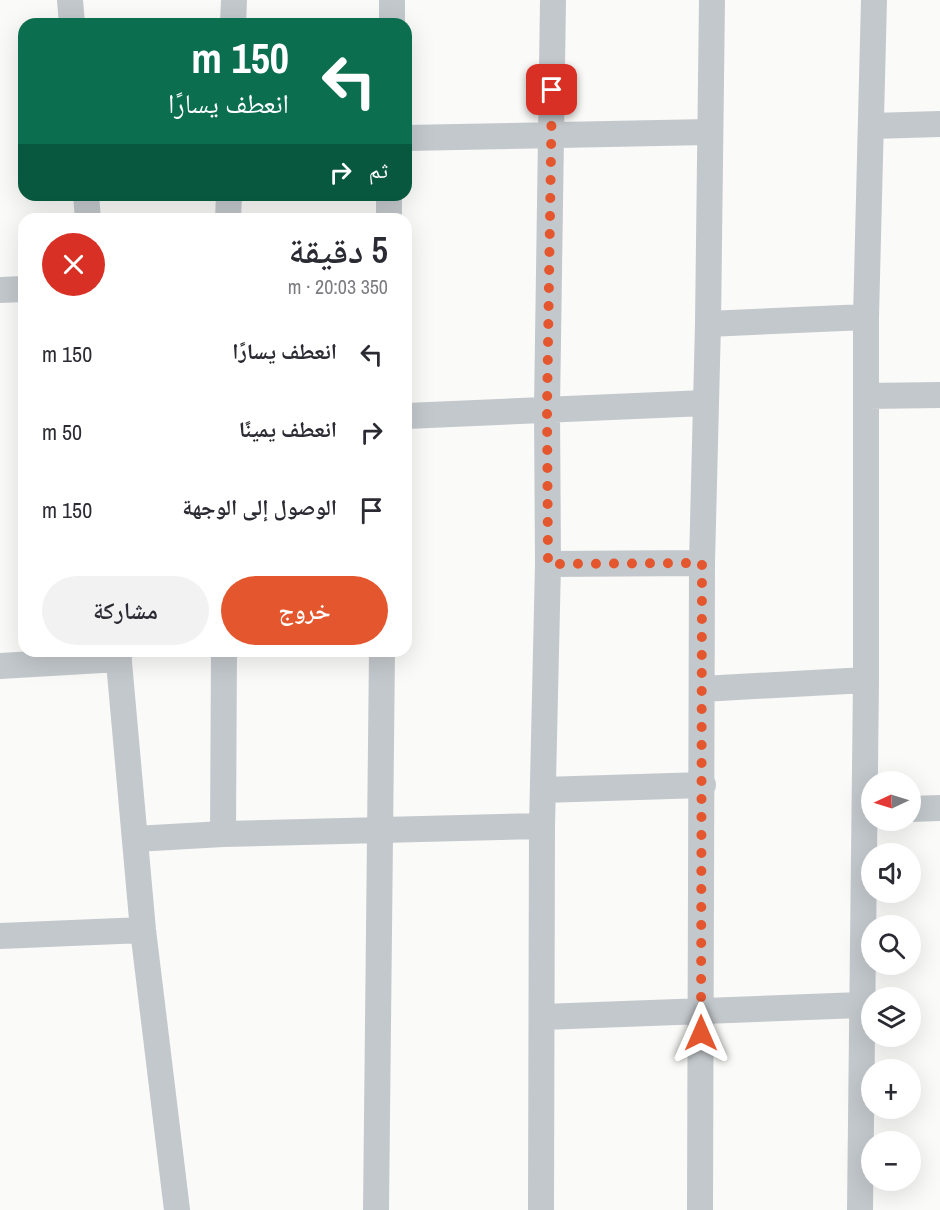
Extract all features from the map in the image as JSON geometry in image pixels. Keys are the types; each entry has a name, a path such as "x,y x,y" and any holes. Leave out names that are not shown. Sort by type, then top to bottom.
{"street":[{"path":"70,0 72,18"},
{"path":"233,18 234,0"},
{"path":"392,0 392,18"},
{"path":"541,1210 542,826 548,564 547,408 553,0"},
{"path":"700,1210 702,563 708,324 711,0"},
{"path":"867,771 866,317 874,0"},
{"path":"872,126 940,124"},
{"path":"412,138 709,132"},
{"path":"0,290 18,289"},
{"path":"708,324 866,317"},
{"path":"866,396 940,395"},
{"path":"412,416 547,408 705,403"},
{"path":"548,564 702,563"},
{"path":"0,666 97,657"},
{"path":"119,657 143,930 177,1210"},
{"path":"223,834 224,657"},
{"path":"376,1210 378,830 382,657"},
{"path":"702,689 866,680"},
{"path":"543,790 703,785"},
{"path":"921,809 940,808"},
{"path":"135,839 223,834 542,826"},
{"path":"862,987 867,831"},
{"path":"0,936 143,930"},
{"path":"543,1017 861,1005 860,1210"}],"route":[{"path":"552,90 547,408 548,564 702,563 701,1033"}]}
